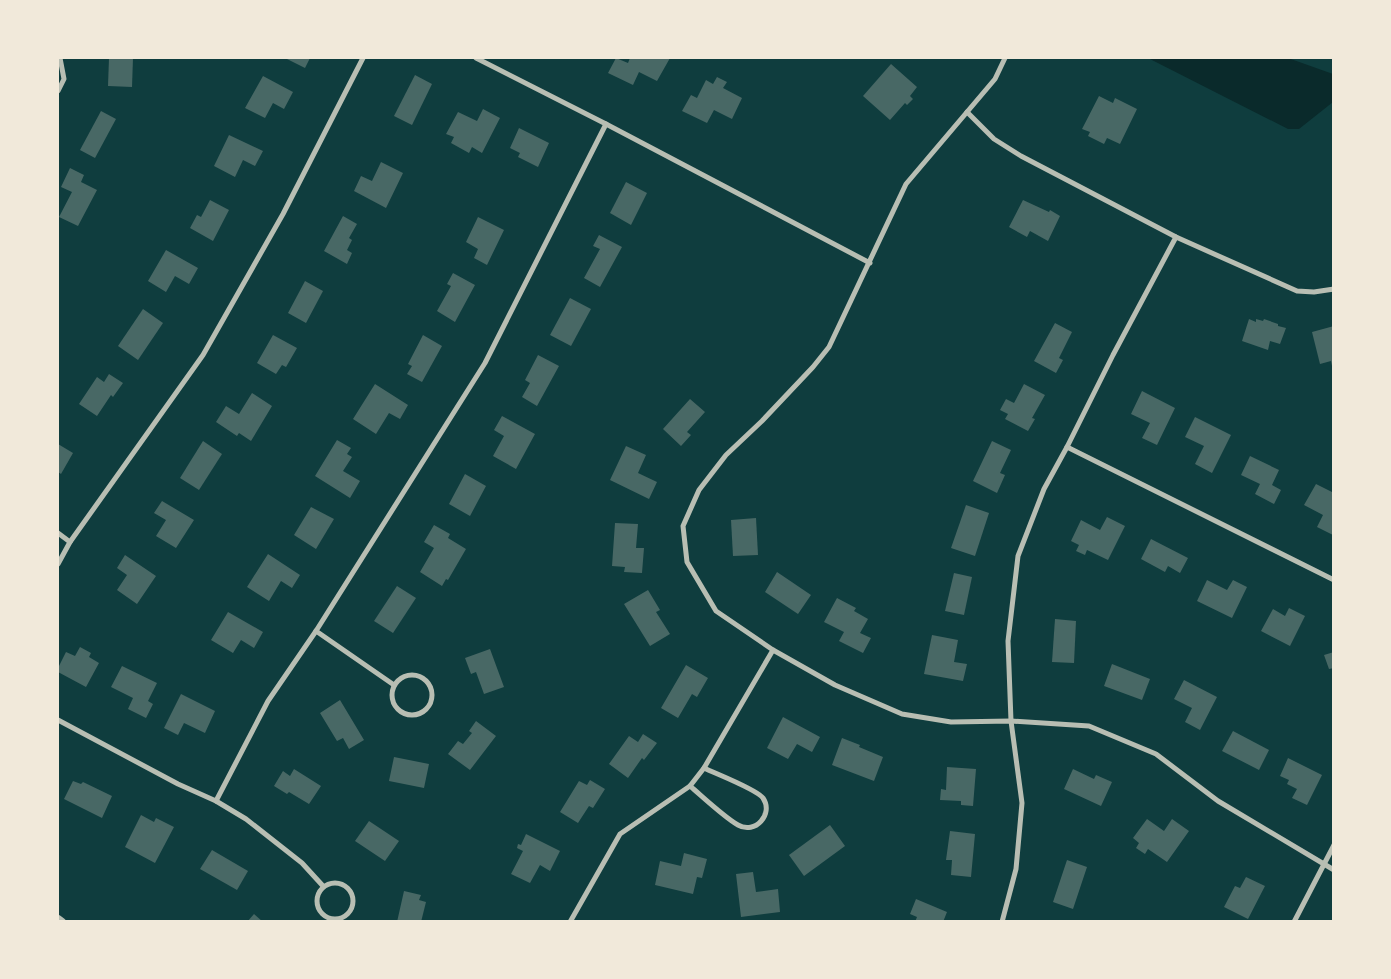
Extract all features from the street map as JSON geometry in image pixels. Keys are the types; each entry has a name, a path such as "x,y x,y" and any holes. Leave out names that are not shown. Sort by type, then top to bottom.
{"street":[{"path":"58,91 64,78 60,58"},
{"path":"58,564 70,542 203,355 283,214 363,58"},
{"path":"476,58 870,263"},
{"path":"1005,58 995,79 906,184 829,346 807,374 726,455 699,490 683,526 687,562 716,611 773,650 835,685 902,714 951,722 1011,721 1089,726 1156,754 1218,800 1334,870"},
{"path":"967,112 994,139 1021,156 1176,237 1297,291 1314,292 1334,289"},
{"path":"216,801 268,701 316,631 485,362 606,124"},
{"path":"1002,922 1016,869 1022,803 1011,721 1008,641 1018,556 1044,490 1176,237"},
{"path":"1067,447 1334,580"},
{"path":"58,533 70,542"},
{"path":"316,631 394,685"},
{"path":"570,922 620,834 690,786 704,768 773,650"},
{"path":"405,676 419,676 429,685 432,692 429,705 419,714 401,712 396,708 392,697 394,685 405,676"},
{"path":"58,720 178,784 216,801 246,819 276,840 302,863 323,886"},
{"path":"690,786 738,825 750,827 761,822 766,810 763,798 704,768"},
{"path":"1294,922 1334,845"},
{"path":"334,882 340,883 349,890 353,901 350,912 345,916 334,919 328,918 318,909 316,897 323,886 334,882"},
{"path":"58,919 62,922"}],"water":[{"path":"1148,58 1288,58 1333,74 1333,102 1299,129 1288,129"}],"building":[{"path":"109,58 133,58 132,87 108,86"},
{"path":"285,58 310,58 305,68"},
{"path":"616,58 628,63 630,58 670,58 657,81 639,72 633,85 608,73"},
{"path":"891,64 917,87 910,96 913,99 907,105 905,103 890,120 863,96"},
{"path":"415,75 432,84 412,125 394,116"},
{"path":"263,76 293,92 284,109 273,103 265,118 245,108"},
{"path":"717,77 727,82 723,88 742,98 732,119 714,110 707,123 682,111 691,95 697,98 706,80 713,84"},
{"path":"1099,96 1113,103 1115,98 1137,109 1120,144 1107,138 1104,144 1088,136 1090,132 1082,129"},
{"path":"483,109 500,118 482,153 472,147 469,153 451,143 454,137 446,134 458,112 477,121"},
{"path":"101,111 116,119 95,158 80,150"},
{"path":"519,128 549,143 538,167 518,157 520,153 510,148"},
{"path":"229,135 263,151 255,166 243,160 235,177 214,166"},
{"path":"381,162 403,173 386,208 354,191 361,176 372,181"},
{"path":"70,168 84,175 81,182 97,190 78,226 59,217 72,192 61,187"},
{"path":"626,182 647,193 631,225 610,213"},
{"path":"210,200 229,210 213,241 190,228 197,215 201,217"},
{"path":"1023,200 1049,212 1050,210 1060,216 1048,241 1030,231 1027,237 1009,227"},
{"path":"343,216 357,224 349,238 352,240 347,250 352,253 347,264 324,251"},
{"path":"478,217 504,230 487,265 474,258 478,249 466,242"},
{"path":"599,235 622,247 600,287 584,278 600,249 593,246"},
{"path":"166,250 198,268 189,284 175,276 166,292 148,281"},
{"path":"453,273 475,285 455,322 437,311 451,286 447,284"},
{"path":"305,281 323,291 306,323 288,313"},
{"path":"570,298 591,309 571,346 550,335"},
{"path":"143,309 163,323 138,360 118,346"},
{"path":"1249,319 1256,322 1256,319 1263,321 1264,319 1286,328 1280,344 1270,341 1268,350 1242,341"},
{"path":"1055,323 1072,332 1059,358 1063,360 1056,373 1034,361"},
{"path":"1334,326 1334,366 1332,366 1331,361 1320,364 1312,332"},
{"path":"273,335 297,348 286,367 282,365 276,374 257,363"},
{"path":"423,335 442,346 422,382 407,374 412,366 408,364"},
{"path":"538,355 559,366 537,406 522,397 530,383 525,380"},
{"path":"109,374 123,383 113,397 111,395 97,416 79,404 97,377 104,382"},
{"path":"375,384 408,405 400,419 389,413 376,434 353,419"},
{"path":"1024,384 1045,395 1032,418 1035,419 1028,431 1005,419 1008,414 1000,410 1006,399 1014,403"},
{"path":"1142,391 1175,408 1157,445 1142,438 1150,423 1131,414"},
{"path":"252,393 272,406 251,441 239,433 237,436 216,422 226,406 239,414"},
{"path":"690,399 705,412 687,432 691,435 681,446 663,429"},
{"path":"502,416 535,434 516,469 493,456 504,436 494,430"},
{"path":"1195,417 1231,435 1212,473 1195,464 1204,446 1185,437"},
{"path":"337,440 351,448 347,454 352,457 343,471 360,481 350,498 315,476"},
{"path":"203,441 222,454 199,490 180,478"},
{"path":"992,441 1011,450 1000,473 1005,475 997,493 973,481"},
{"path":"58,444 73,453 61,474 58,472"},
{"path":"626,446 646,455 638,473 657,482 649,499 610,480"},
{"path":"1250,456 1279,470 1272,485 1281,490 1274,504 1255,494 1260,484 1241,475"},
{"path":"465,474 486,486 470,516 449,504"},
{"path":"1316,484 1334,493 1333,535 1317,527 1323,515 1304,505"},
{"path":"162,501 194,520 176,548 156,536 166,520 154,513"},
{"path":"966,505 989,513 975,556 951,548"},
{"path":"311,507 334,519 316,549 294,535"},
{"path":"1107,517 1125,526 1108,560 1087,550 1085,555 1076,551 1079,545 1071,541 1081,520 1100,530"},
{"path":"756,518 758,555 733,556 731,520"},
{"path":"615,523 638,524 636,548 644,548 642,573 624,572 625,567 612,566"},
{"path":"434,525 450,534 448,538 466,549 448,580 446,579 442,586 420,572 434,548 424,542"},
{"path":"1151,539 1188,558 1180,573 1168,566 1165,572 1141,559"},
{"path":"268,554 300,575 292,588 281,581 269,601 247,587"},
{"path":"125,555 156,576 137,604 117,590 127,575 117,568"},
{"path":"777,572 811,595 798,614 765,592"},
{"path":"954,573 972,577 964,615 945,611"},
{"path":"1207,580 1227,590 1233,580 1247,587 1232,618 1197,601"},
{"path":"397,586 416,598 393,633 374,621"},
{"path":"648,590 660,610 656,612 670,634 650,646 624,604"},
{"path":"837,598 856,608 854,611 868,619 860,633 871,638 863,653 839,641 844,632 824,622"},
{"path":"1289,608 1305,616 1290,646 1261,631 1273,609 1285,616"},
{"path":"228,612 263,632 254,648 241,640 233,653 211,640"},
{"path":"1055,619 1076,621 1074,663 1052,662"},
{"path":"932,635 958,640 954,662 967,664 963,681 924,674"},
{"path":"80,647 91,653 89,657 99,663 86,687 58,672 66,652 75,656"},
{"path":"490,649 504,687 484,694 476,672 471,674 465,658"},
{"path":"1334,652 1334,668 1329,669 1324,655"},
{"path":"1112,664 1150,679 1142,700 1104,686"},
{"path":"686,665 708,678 697,697 692,694 678,718 661,708"},
{"path":"122,666 157,683 148,701 153,704 146,718 128,709 133,698 111,687"},
{"path":"1184,680 1217,697 1200,730 1185,722 1192,708 1174,699"},
{"path":"181,694 215,711 205,733 184,723 178,735 164,728"},
{"path":"340,700 364,740 349,749 343,738 337,741 320,713"},
{"path":"783,717 820,737 812,752 797,744 788,759 767,748"},
{"path":"476,721 496,736 470,770 448,754 458,741 463,744 472,733 469,731"},
{"path":"1233,731 1269,750 1259,770 1222,751"},
{"path":"643,734 657,743 644,760 642,758 628,778 609,764 629,736 638,742"},
{"path":"842,738 883,757 874,781 832,765"},
{"path":"394,757 429,764 424,788 389,781"},
{"path":"1288,758 1322,775 1307,805 1292,798 1297,789 1287,784 1289,780 1280,776"},
{"path":"947,767 976,769 973,806 961,805 961,801 940,800 941,789 946,790"},
{"path":"294,769 321,786 309,804 289,792 287,794 274,786 283,771 290,776"},
{"path":"1073,769 1094,779 1096,775 1112,782 1101,806 1064,789"},
{"path":"590,780 605,789 593,808 589,806 578,823 560,812 579,781 587,785"},
{"path":"73,781 81,784 83,782 112,796 102,818 64,799"},
{"path":"141,815 154,822 156,818 174,827 155,863 125,847"},
{"path":"1147,819 1164,831 1172,819 1189,831 1167,862 1148,849 1145,854 1136,848 1139,843 1133,838"},
{"path":"369,821 399,841 385,861 355,841"},
{"path":"830,825 845,846 804,876 789,855"},
{"path":"950,831 975,834 971,877 951,875 952,860 946,860"},
{"path":"526,834 560,851 550,871 540,865 530,883 511,874 523,851 517,848 518,844 521,845"},
{"path":"212,850 248,871 237,890 200,869"},
{"path":"684,853 707,859 702,878 697,877 693,894 655,885 660,861 681,866"},
{"path":"1067,860 1087,867 1073,909 1053,902"},
{"path":"753,872 756,892 778,889 780,912 741,917 736,874"},
{"path":"1246,877 1265,886 1248,919 1224,907 1235,886 1240,888"},
{"path":"404,891 421,895 419,900 426,902 421,922 397,922"},
{"path":"916,899 947,912 943,922 915,922 917,917 910,914"},
{"path":"254,914 263,922 247,922"}]}
